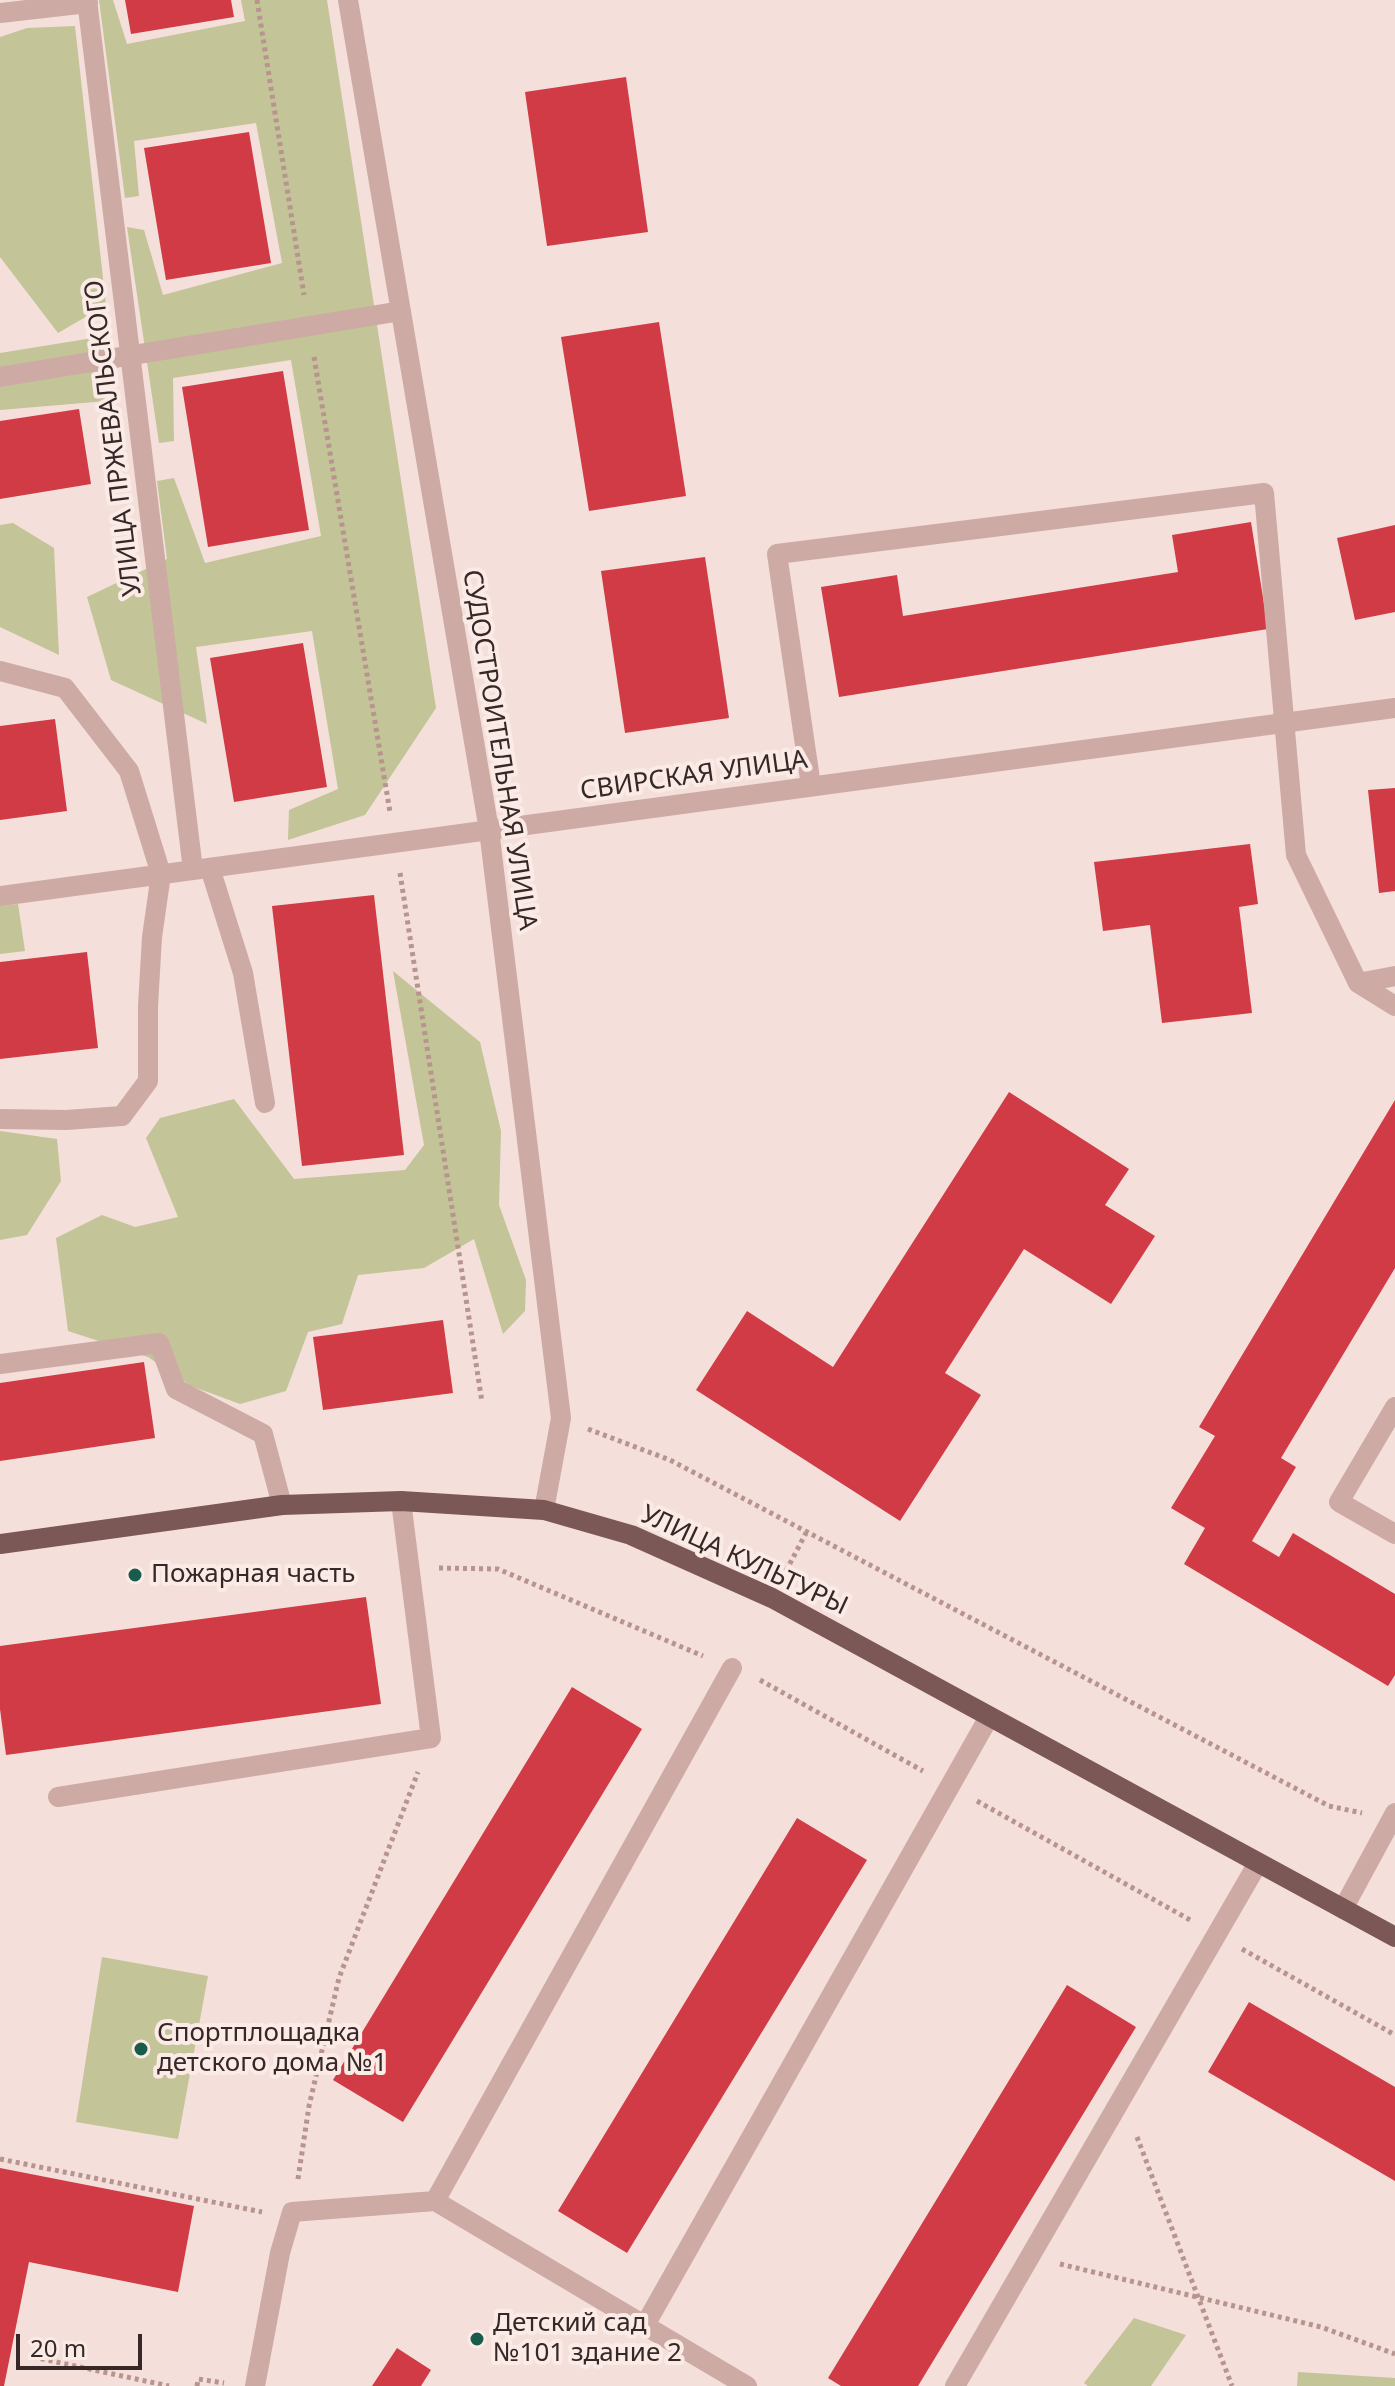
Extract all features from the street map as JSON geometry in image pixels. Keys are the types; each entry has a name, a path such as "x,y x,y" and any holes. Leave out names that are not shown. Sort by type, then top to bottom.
{"main road":[{"name":"УЛИЦА КУЛЬТУРЫ","path":"0,1544 282,1505 401,1501 544,1510 631,1535 760,1592 1395,1937"}],"street":[{"name":"СУДОСТРОИТЕЛЬНАЯ УЛИЦА","path":"348,0 489,830 561,1418 544,1510"},
{"path":"0,13 87,2"},
{"name":"УЛИЦА ПРЖЕВАЛЬСКОГО","path":"87,2 130,356 201,869 243,973 265,1103"},
{"path":"0,377 401,311"},
{"path":"811,786 777,554 1264,493 1296,855 1358,983 1395,1006"},
{"path":"0,671 65,688 129,771 161,874 152,937 148,1081 122,1116 66,1120 0,1119"},
{"name":"СВИРСКАЯ УЛИЦА","path":"0,896 1395,708"},
{"path":"1358,983 1395,976"},
{"path":"0,1364 159,1343 176,1389 263,1434 282,1505"},
{"path":"1395,1407 1339,1502 1395,1534"},
{"path":"58,1797 431,1738 401,1501"},
{"path":"435,2201 732,1668"},
{"path":"645,2325 989,1717"},
{"path":"1343,1909 1393,1816"},
{"path":"955,2386 1258,1863"},
{"path":"255,2386 280,2253 292,2215 435,2201 747,2386"}],"path":[{"path":"257,0 395,843 482,1402"},
{"path":"561,1418 670,1460 1329,1806 1393,1816"},
{"path":"410,1567 498,1569 766,1683 1395,2035"},
{"path":"0,2159 292,2215 309,2106 339,1978 431,1738"},
{"path":"1122,2097 1232,2386"},
{"path":"1030,2257 1321,2327 1395,2354"},
{"path":"33,2357 169,2386"},
{"path":"197,2386 198,2379 229,2384"}],"green space":[{"path":"99,0 113,0 127,44 245,21 241,0 327,0 436,708 365,815 288,840 289,810 338,789 312,631 196,647 207,724 111,680 87,597 167,559 157,481 174,478 205,563 321,536 291,360 173,378 174,441 159,443 127,227 144,230 163,295 282,263 256,123 134,141 139,196 125,198"},
{"path":"75,26 106,305 58,333 0,257 0,37 27,28"},
{"path":"99,337 107,401 0,410 0,353"},
{"path":"13,523 54,548 59,655 0,627 0,525"},
{"path":"18,904 25,951 0,954 0,906"},
{"path":"393,971 480,1042 501,1131 499,1205 526,1280 525,1311 503,1334 474,1239 424,1268 358,1275 342,1324 308,1332 286,1391 240,1404 191,1386 148,1357 68,1331 56,1238 102,1215 135,1227 178,1217 146,1138 160,1118 234,1099 294,1179 405,1170 424,1145"},
{"path":"0,1131 57,1139 61,1181 27,1235 0,1240"},
{"name":"Спортплощадка детского дома №1","path":"102,1957 208,1976 178,2139 76,2122"},
{"path":"1134,2318 1186,2335 1151,2386 1088,2386 1084,2383"},
{"path":"1298,2372 1395,2378 1395,2386 1297,2386"}],"building":[{"path":"125,0 231,0 234,17 131,34"},
{"path":"626,77 648,232 547,246 525,92"},
{"path":"249,132 271,263 166,280 144,148"},
{"path":"659,322 686,496 589,511 561,337"},
{"path":"283,371 309,530 208,547 182,387"},
{"path":"79,409 91,484 0,499 0,421"},
{"path":"1251,522 1268,629 839,697 821,587 897,575 903,616 1178,572 1172,535"},
{"path":"1395,525 1395,612 1355,620 1337,538"},
{"path":"705,557 729,718 625,733 601,571"},
{"path":"303,643 327,787 234,802 210,658"},
{"path":"55,719 67,811 0,820 0,726"},
{"path":"1395,788 1395,891 1379,893 1368,790"},
{"path":"1250,844 1258,904 1239,907 1252,1013 1162,1023 1150,925 1103,931 1094,862"},
{"path":"374,895 404,1155 302,1166 272,906"},
{"path":"87,952 98,1048 0,1059 0,962"},
{"path":"1009,1092 1129,1169 1105,1205 1155,1236 1111,1304 1024,1249 945,1373 981,1395 900,1521 696,1390 747,1311 833,1367"},
{"path":"1395,1100 1395,1268 1281,1458 1296,1467 1252,1541 1279,1557 1293,1533 1395,1594 1395,1675 1388,1686 1184,1564 1205,1528 1171,1508 1215,1436 1199,1427"},
{"path":"443,1320 453,1393 323,1410 313,1337"},
{"path":"144,1362 155,1438 0,1461 0,1383"},
{"path":"366,1597 381,1704 6,1755 0,1709 0,1646"},
{"path":"572,1687 642,1729 403,2122 333,2080"},
{"path":"797,1818 867,1860 627,2253 558,2211"},
{"path":"1067,1985 1136,2027 918,2386 841,2386 828,2378"},
{"path":"1249,2002 1395,2087 1395,2181 1208,2072"},
{"path":"0,2168 194,2206 178,2292 29,2262 4,2386 0,2386"},
{"path":"397,2348 431,2370 421,2386 372,2386"}],"place":[{"name":"Пожарная часть","path":"135,1575"},
{"name":"Спортплощадка детского дома №1","path":"141,2049"},
{"name":"Детский сад №101 здание 2","path":"477,2339"}]}
